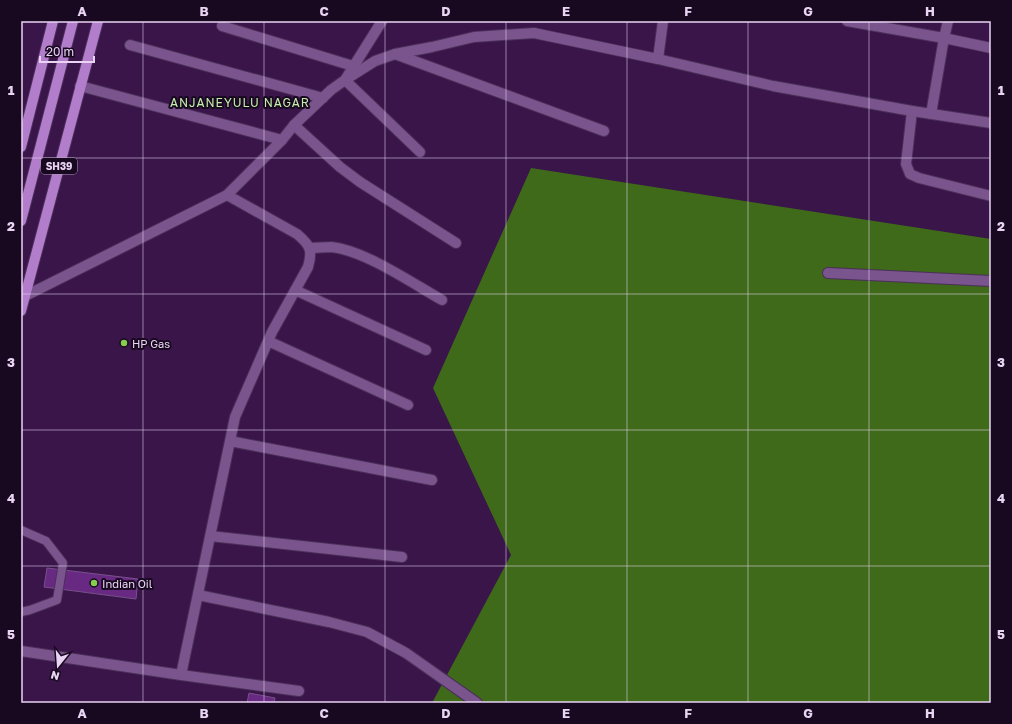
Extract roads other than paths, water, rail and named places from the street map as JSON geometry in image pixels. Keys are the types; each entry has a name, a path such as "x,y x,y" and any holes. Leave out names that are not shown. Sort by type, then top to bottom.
{"main road":[{"path":"21,147 53,21"},
{"path":"21,221 73,21"},
{"name":"SH39","path":"21,311 98,21"}],"street":[{"path":"345,80 382,21"},
{"path":"658,59 663,21"},
{"path":"847,21 991,48"},
{"path":"931,114 948,21"},
{"path":"222,26 353,66"},
{"path":"25,296 227,194 282,140 294,125 323,98 345,80 375,61 395,54 474,38 534,33 658,59 773,86 912,111 991,123"},
{"path":"130,45 323,98"},
{"path":"395,54 604,131"},
{"path":"345,80 420,152"},
{"path":"80,86 282,140"},
{"path":"912,111 906,164 910,174 919,178 991,196"},
{"path":"294,125 340,167 360,182 456,243"},
{"path":"181,675 235,416 268,341 308,267 311,257 310,248 304,240 296,234 227,194"},
{"path":"310,248 332,247 354,252 374,261 442,300"},
{"path":"828,273 991,281"},
{"path":"295,290 426,350"},
{"path":"268,341 408,405"},
{"path":"230,441 432,480"},
{"path":"210,536 402,557"},
{"path":"198,595 329,622 367,632 406,653 477,703"},
{"path":"21,651 299,691"}],"lane":[{"path":"21,530 46,541 63,563 57,600 21,612"}],"place":[{"name":"HP Gas","path":"124,343"},
{"name":"Indian Oil","path":"94,583"}],"district":[{"name":"ANJANEYULU NAGAR","path":"240,102"}]}
